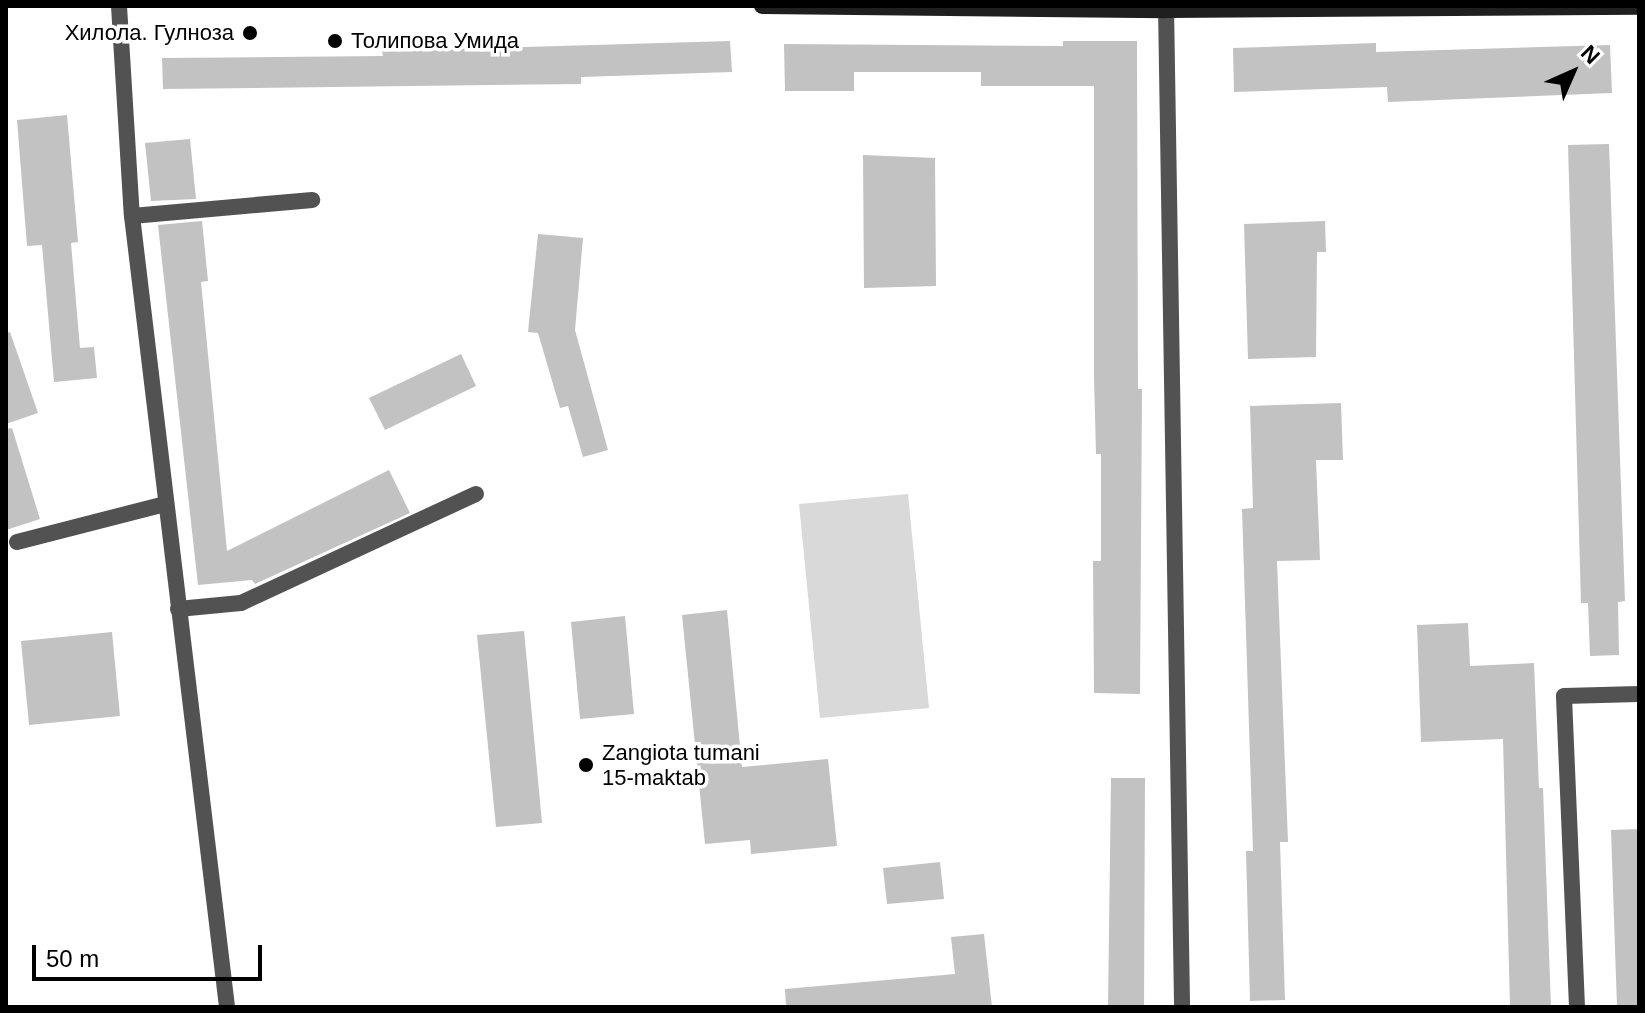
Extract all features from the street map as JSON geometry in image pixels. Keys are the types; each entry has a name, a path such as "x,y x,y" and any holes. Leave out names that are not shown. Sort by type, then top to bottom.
{"main road":[{"path":"762,6 1639,7"}],"street":[{"path":"119,6 132,216 227,1007"},
{"path":"1166,8 1182,1007"},
{"path":"132,216 312,200"},
{"path":"178,609 241,603 476,494"},
{"path":"17,542 165,504"},
{"path":"1577,1007 1564,696 1639,694"}],"shaded area":[{"path":"908,494 929,708 820,718 799,504"}],"building":[{"path":"730,41 732,72 581,77 581,84 163,89 162,58 383,56 382,51"},
{"path":"1063,41 1137,41 1138,389 1142,389 1140,694 1094,693 1093,561 1101,561 1101,454 1096,454 1094,377 1094,86 981,86 981,72 854,72 854,91 785,91 784,44 1063,46"},
{"path":"1376,43 1376,52 1610,45 1612,93 1388,102 1387,87 1234,92 1233,48"},
{"path":"67,115 78,242 71,243 80,348 94,347 97,378 54,382 42,245 27,246 17,120"},
{"path":"190,139 196,199 151,201 145,143"},
{"path":"1609,144 1625,601 1618,602 1619,655 1590,656 1588,603 1581,603 1568,145"},
{"path":"863,155 935,158 936,286 864,288"},
{"path":"202,221 208,281 201,282 227,551 389,470 410,513 255,584 252,580 198,585 158,225"},
{"path":"1325,221 1326,252 1317,252 1316,357 1248,359 1244,224"},
{"path":"538,234 583,238 575,330 608,450 583,457 568,406 560,408 538,333 528,332"},
{"path":"10,332 38,413 6,424 6,333"},
{"path":"461,354 476,386 385,430 369,398"},
{"path":"1341,403 1343,460 1316,460 1320,560 1277,561 1288,842 1280,842 1285,1000 1250,1001 1246,851 1253,851 1242,509 1253,508 1250,406"},
{"path":"12,428 40,519 6,530 6,429"},
{"path":"727,610 742,767 828,759 837,846 751,854 750,840 705,844 682,615"},
{"path":"625,616 634,714 580,719 571,622"},
{"path":"1468,623 1470,666 1534,663 1539,788 1543,788 1551,1007 1510,1007 1503,739 1421,742 1417,625"},
{"path":"524,631 542,823 496,827 477,635"},
{"path":"112,632 120,716 29,725 21,641"},
{"path":"1111,778 1145,778 1144,1007 1108,1007"},
{"path":"1639,829 1639,1007 1617,1007 1611,830"},
{"path":"940,862 944,899 887,904 883,868"},
{"path":"984,934 992,1007 786,1007 785,989 955,974 951,937"}],"place":[{"name":"Хилола. Гулноза","path":"250,33"},
{"name":"Толипова Умида","path":"335,41"},
{"name":"Zangiota tumani 15-maktab","path":"586,765"}]}
